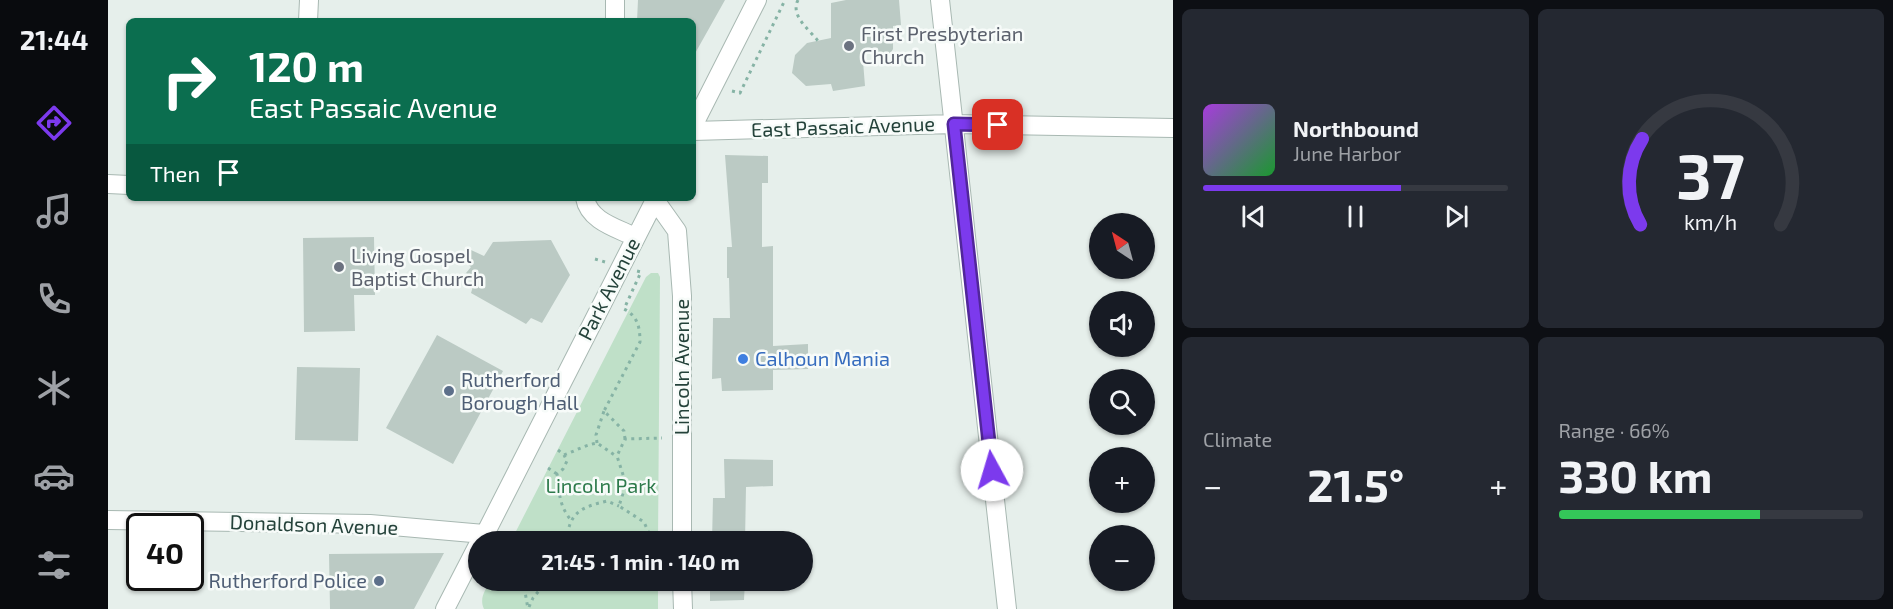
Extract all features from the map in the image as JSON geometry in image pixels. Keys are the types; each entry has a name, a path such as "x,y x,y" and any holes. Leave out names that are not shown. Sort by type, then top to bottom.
{"street":[{"path":"308,18 309,0"},
{"path":"615,0 615,18"},
{"path":"696,120 757,0"},
{"path":"940,0 1007,609"},
{"name":"East Passaic Avenue","path":"696,131 954,124 1173,128"},
{"path":"108,184 126,185"},
{"path":"586,201 587,206 600,220 635,237"},
{"name":"Park Avenue","path":"486,531 654,201"},
{"name":"Lincoln Avenue","path":"656,201 677,231 682,296 682,531"},
{"name":"Donaldson Avenue","path":"108,520 370,524 468,538"},
{"name":"Park Avenue","path":"446,609 468,566"},
{"path":"682,591 682,609"}],"path":[{"path":"797,0 796,13 818,41"},
{"path":"595,259 641,272 624,309 632,313 637,321 640,342 604,411 596,435 597,443"},
{"path":"604,411 624,431 625,439 616,456"},
{"path":"625,439 662,438"},
{"path":"564,455 597,443 616,456 626,484 619,506"},
{"path":"557,474 567,461 558,450"},
{"path":"549,468 557,474 559,496 571,520"},
{"path":"567,531 571,520 579,510 607,501 644,522 647,531"},
{"path":"525,591 528,609 539,591"}],"green space":[{"name":"Lincoln Park","path":"651,273 658,273 660,277 658,531 516,531 646,277"},
{"path":"485,591 658,591 658,609 484,609 482,598"}],"building":[{"path":"638,0 725,0 696,52 696,18 637,18"},
{"name":"First Presbyterian Church","path":"846,0 899,0 901,25 893,26 893,49 889,56 862,49 865,86 833,91 831,84 806,86 792,73 795,55 807,43 831,38 831,3"},
{"path":"725,155 768,156 768,183 762,183 762,247 773,246 773,346 808,344 808,369 773,370 773,390 722,391 721,378 712,379 713,318 730,318 727,247 732,247"},
{"name":"Living Gospel Baptist Church","path":"374,237 375,295 354,295 355,331 304,332 303,238"},
{"path":"551,240 570,275 542,323 531,318 526,324 471,293 475,280 466,273 471,267 464,262 471,250 484,256 493,242"},
{"name":"Rutherford Borough Hall","path":"437,335 503,371 453,464 386,428"},
{"path":"297,367 360,368 358,441 295,440"},
{"path":"724,459 773,460 773,486 746,487 745,531 712,531 713,498 725,498"},
{"name":"Rutherford Police","path":"444,553 414,609 330,609 329,554"},
{"path":"710,591 744,591 744,600 710,601"}],"place":[{"name":"First Presbyterian Church","path":"849,46"},
{"name":"Living Gospel Baptist Church","path":"339,267"},
{"name":"Calhoun Mania","path":"743,359"},
{"name":"Rutherford Borough Hall","path":"449,391"},
{"name":"Rutherford Police","path":"379,581"}],"route":[{"path":"992,470 954,124 998,125"}]}
